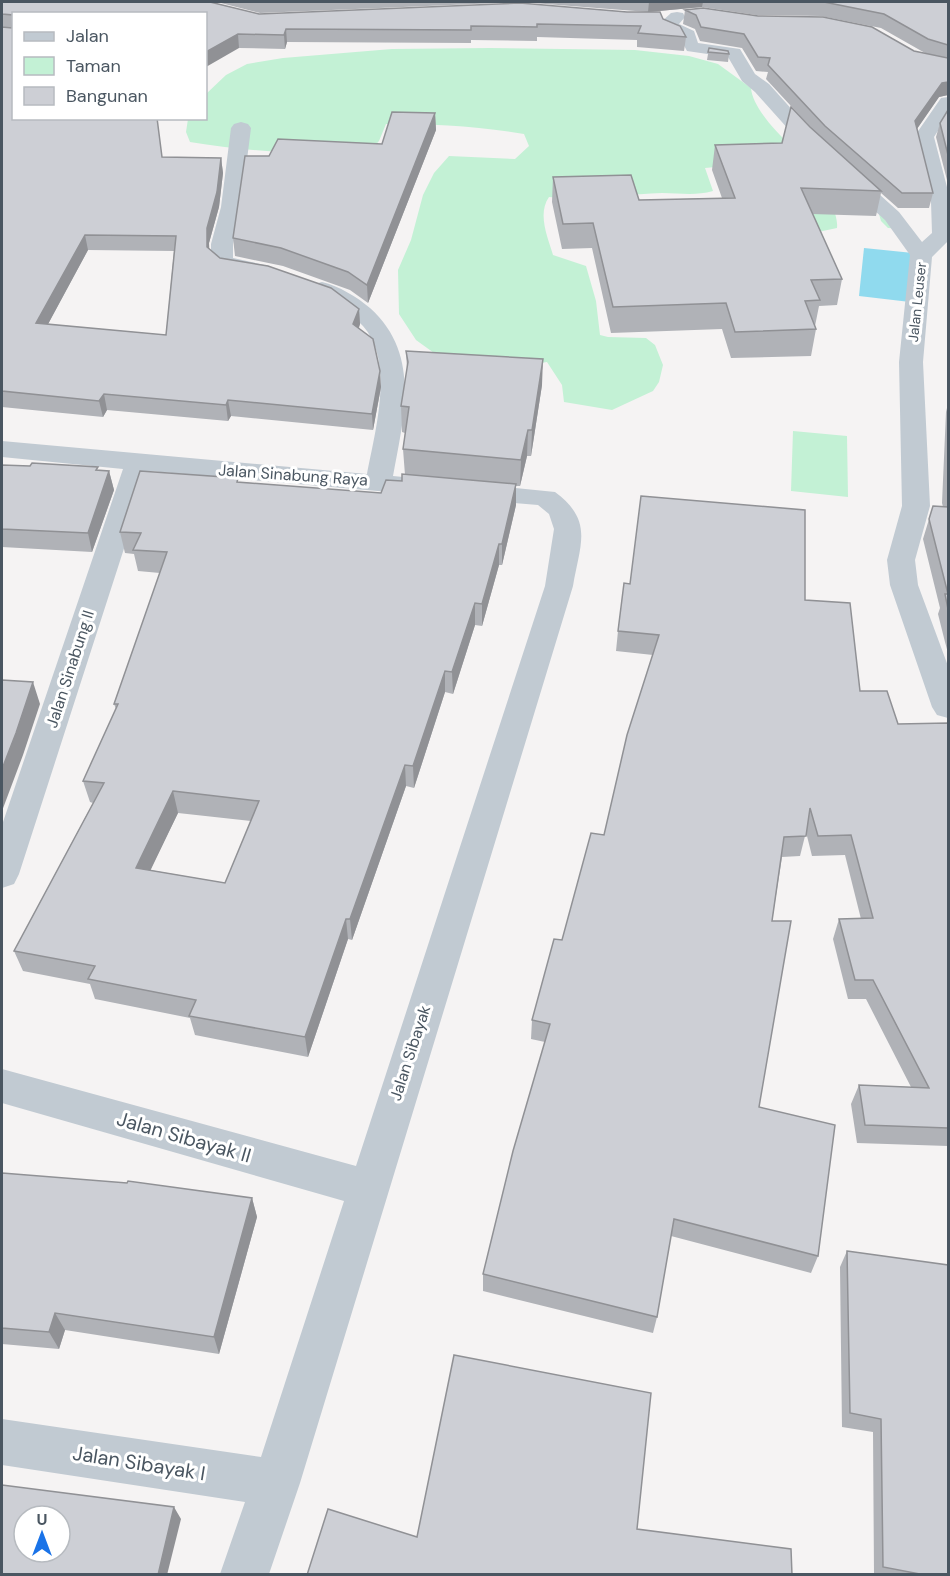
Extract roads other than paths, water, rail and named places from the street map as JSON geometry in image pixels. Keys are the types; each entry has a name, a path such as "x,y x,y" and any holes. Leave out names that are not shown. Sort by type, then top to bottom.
{"street":[{"name":"Jalan Leuser","path":"648,20 686,13 668,24 687,35 693,47 734,53 748,76 762,88 814,146 892,216 921,255 911,362 916,506 902,560 902,569 904,585 948,707"},
{"path":"921,255 943,236 941,202 924,137 945,92"},
{"path":"241,128 231,207 222,244 222,261 231,266 294,279 340,297 374,321 385,341 395,387 379,481"},
{"name":"Jalan Sinabung Raya","path":"2,449 138,464 379,481 545,498 561,510 568,529"},
{"name":"Jalan Sinabung II","path":"2,874 138,464"},
{"name":"Jalan Sibayak","path":"244,1575 276,1483 367,1188 559,586 568,529"},
{"path":"32,690 63,690"},
{"name":"Jalan Sibayak II","path":"2,1086 367,1188"},
{"name":"Jalan Sibayak I","path":"2,1442 276,1483"}],"water":[{"path":"864,248 913,253 910,302 859,296"}]}
